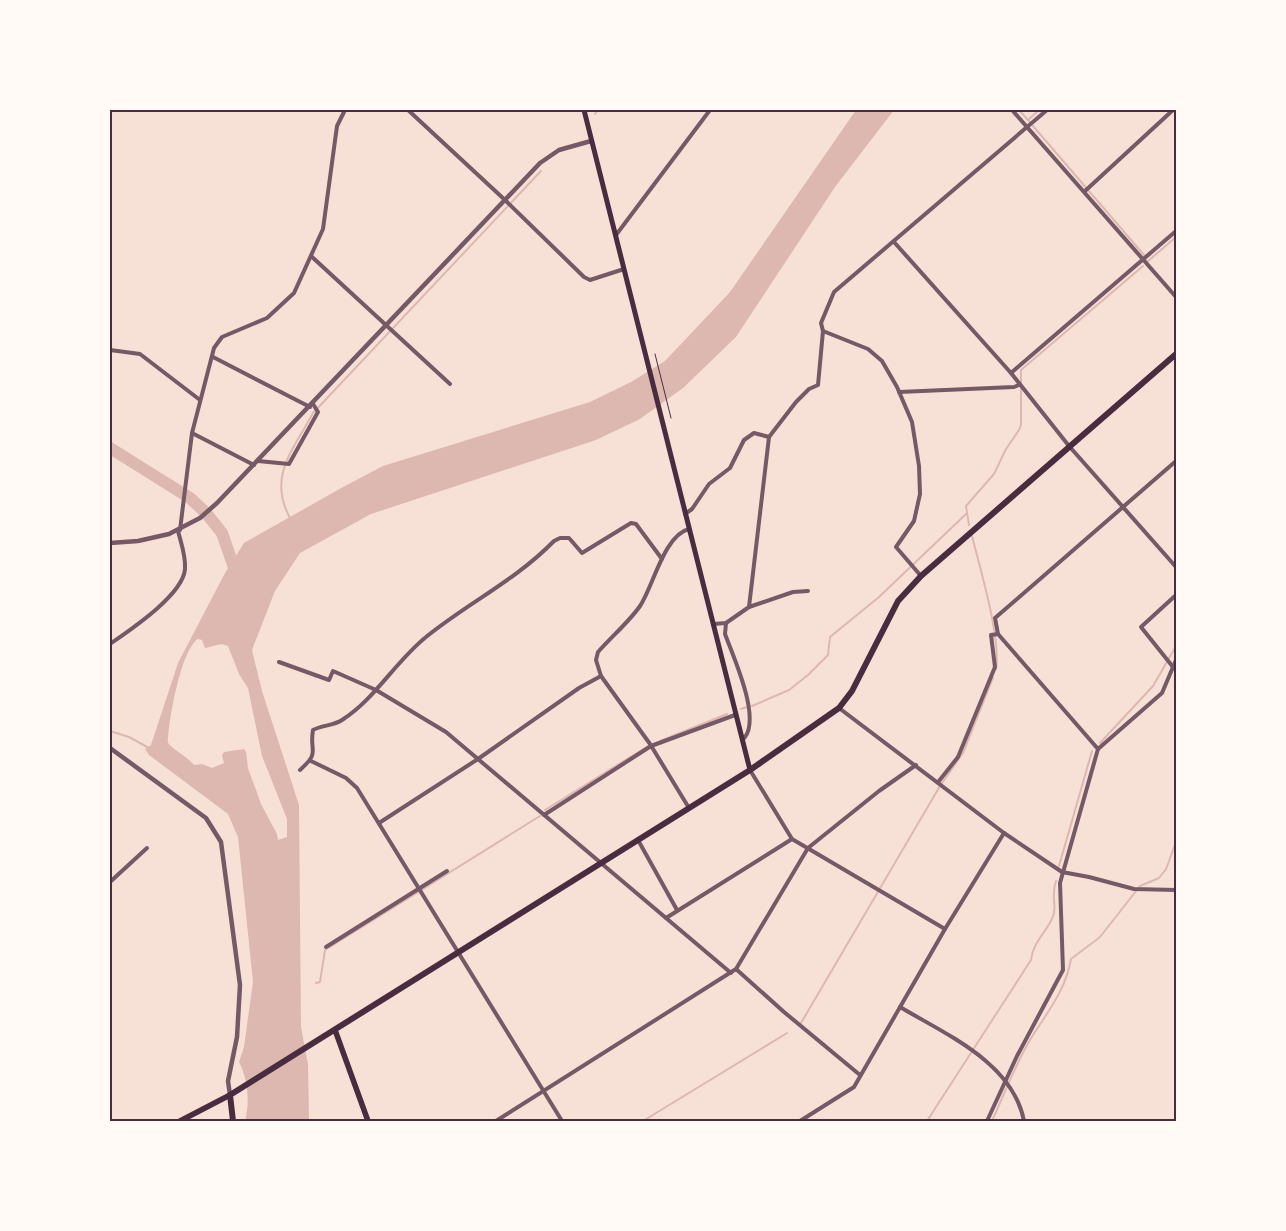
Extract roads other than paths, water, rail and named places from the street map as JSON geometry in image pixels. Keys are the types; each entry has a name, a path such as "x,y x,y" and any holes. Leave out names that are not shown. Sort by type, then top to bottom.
{"highway":[{"path":"233,1121 230,1095 750,770 839,708 852,691 898,601 921,576 1176,354"}],"main road":[{"path":"584,110 750,770"},
{"path":"335,1030 368,1121"},
{"path":"180,1121 230,1095"}],"street":[{"path":"110,644 155,611 181,581 185,562 179,530 192,433 214,348 222,337 267,318 294,293 323,229 337,126 345,110"},
{"path":"408,110 590,280 624,269"},
{"path":"616,235 710,110"},
{"path":"1012,110 1086,189 1143,260 1176,297"},
{"path":"749,607 768,437 801,397 818,385 823,332 821,323 834,292 1047,110"},
{"path":"1086,189 1173,110"},
{"path":"110,543 148,540 179,530 200,518 314,407 386,325 508,203 540,163 551,154 591,140"},
{"path":"1011,373 1176,231"},
{"path":"894,242 1011,373 1069,446 1176,567"},
{"path":"311,256 450,384"},
{"path":"823,332 868,349 888,370 899,392 914,431 919,466 920,494 914,521 896,547 921,576"},
{"path":"110,350 130,351 140,354 200,400"},
{"path":"213,357 314,407"},
{"path":"899,392 1021,387"},
{"path":"192,433 256,463 289,464 314,407"},
{"path":"685,514 692,508 709,484 730,468 747,437 754,433 768,437"},
{"path":"941,783 958,757 994,667 995,618 1176,461"},
{"path":"300,770 311,761 314,749 313,730 340,722 376,690 408,653 427,636 522,571 560,538 569,538 582,553 632,523 636,524 662,558"},
{"path":"689,529 680,533 662,558 640,606 598,652 596,660 601,676 650,745 689,808"},
{"path":"713,624 726,624 749,607 793,592 808,591"},
{"path":"1173,667 1141,627 1176,595"},
{"path":"726,624 725,634 749,703 748,729 746,736 742,740"},
{"path":"995,634 1098,750"},
{"path":"987,1121 1008,1084 1063,970 1060,883 1098,750 1162,693 1176,660"},
{"path":"279,662 329,680 333,671 376,690 446,732 731,973"},
{"path":"378,823 478,759 579,688 601,676"},
{"path":"839,708 941,783 1004,833 1062,872 1140,890 1176,890"},
{"path":"544,815 650,745 735,715"},
{"path":"110,748 206,818 221,842 240,985 237,1037 228,1081 230,1095"},
{"path":"311,761 346,778 357,788 460,952 562,1121"},
{"path":"496,1121 736,969 808,848 878,791 916,765"},
{"path":"750,770 792,839 945,929"},
{"path":"800,1121 854,1087 945,929 1004,833"},
{"path":"666,918 792,839"},
{"path":"638,840 677,910"},
{"path":"110,882 147,848"},
{"path":"326,947 420,891 447,871"},
{"path":"736,969 860,1075"},
{"path":"900,1007 972,1050 1008,1084 1018,1097 1024,1121"}],"waterway":[{"path":"595,114 598,110"},
{"path":"1019,110 1028,120"},
{"path":"1030,122 1028,120 1039,110"},
{"path":"1033,126 1144,255"},
{"path":"290,518 281,489 282,476 291,451 313,413 541,171"},
{"path":"1147,262 1176,237"},
{"path":"969,525 966,506 994,474 1006,449 1021,425 1021,370 1143,266"},
{"path":"110,448 190,498 206,513 222,533 238,579"},
{"path":"752,706 789,690 808,675 828,655 830,637 879,597 966,514"},
{"path":"972,536 993,622 997,655 996,669"},
{"path":"1100,743 1153,686 1176,646"},
{"path":"801,1023 940,786 963,753 993,678"},
{"path":"741,709 747,707"},
{"path":"660,741 727,714"},
{"path":"110,731 129,737 149,748"},
{"path":"545,810 648,746"},
{"path":"1059,866 1092,751"},
{"path":"316,983 320,982 325,950 540,816"},
{"path":"992,1121 1030,1040 1049,1011 1065,981 1071,959 1100,937 1140,886 1159,878 1166,869 1176,842"},
{"path":"927,1121 1031,960 1035,946 1054,913 1056,881"},
{"path":"643,1121 787,1033"}]}
